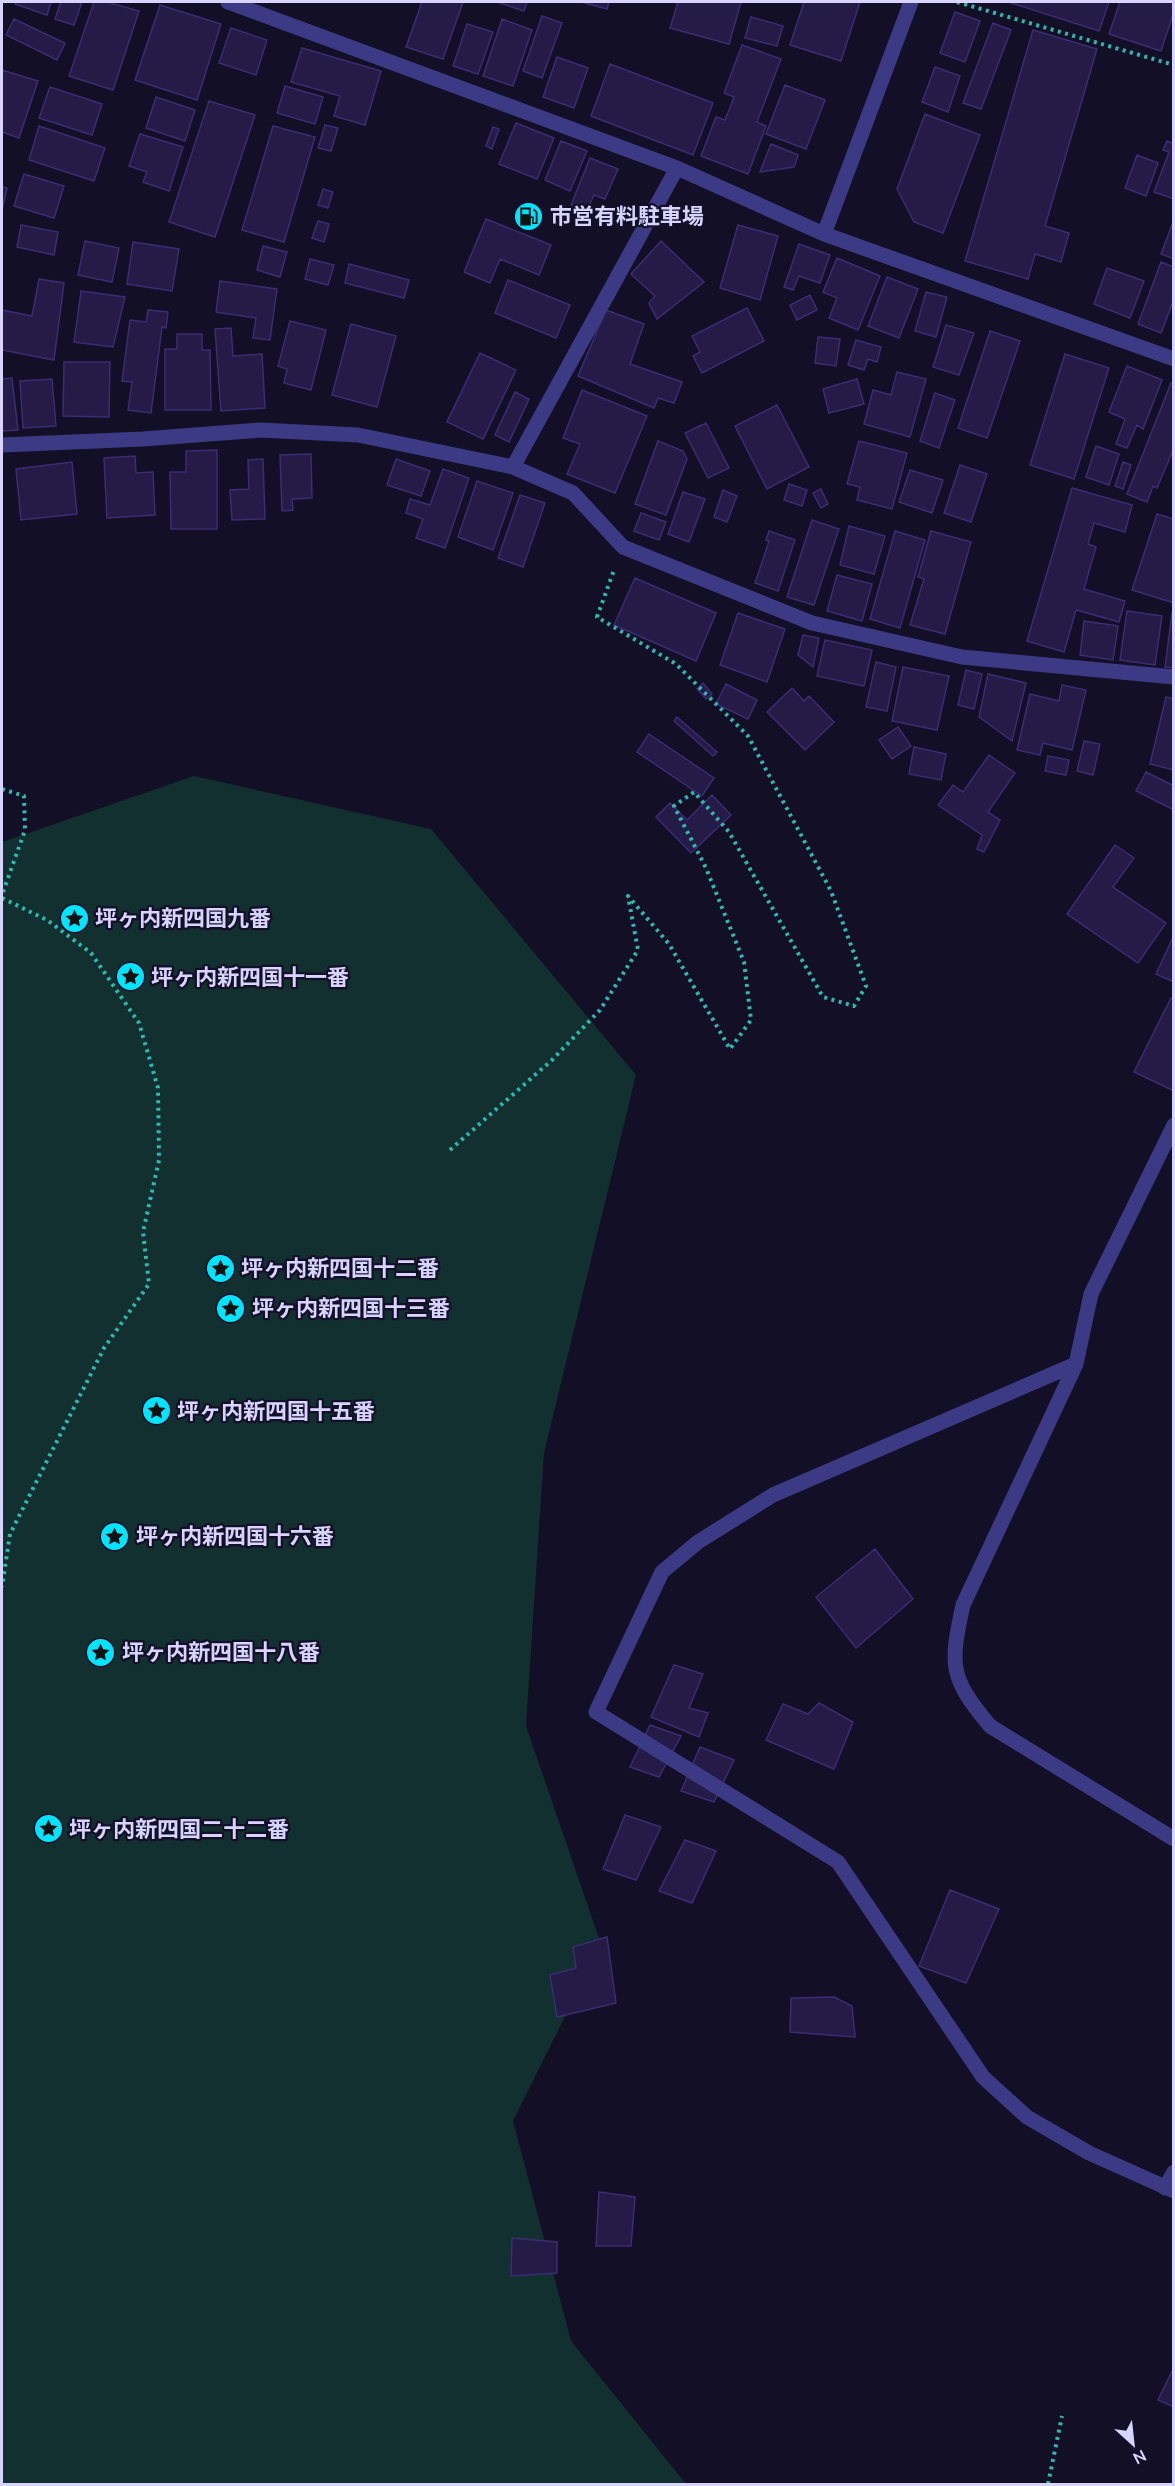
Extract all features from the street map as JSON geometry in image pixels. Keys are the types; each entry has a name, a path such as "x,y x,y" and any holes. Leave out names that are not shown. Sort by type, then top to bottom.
{"street":[{"path":"228,2 677,168 824,234 1173,359"},
{"path":"824,234 910,2"},
{"path":"513,467 677,168"},
{"path":"2,445 143,439 261,430 358,435 513,467 573,493 623,547 824,626 962,657 1173,677"},
{"path":"1173,1125 1091,1294 1076,1365 963,1605 956,1640 954,1670 968,1700 990,1726 1173,1839"},
{"path":"1076,1365 773,1495 698,1542 662,1572 596,1712 838,1862 983,2077 1027,2117 1089,2153 1169,2189 1173,2172"}],"path":[{"path":"957,2 1173,65"},
{"path":"450,1150 552,1060 600,1010 638,951 628,896 669,945 730,1049 752,1020 744,962 706,868 674,806 694,792 729,832 823,997 854,1006 866,986 831,891 748,736 676,664 597,617 623,547"},
{"path":"2,789 24,796 25,830 2,896 47,920 92,953 139,1023 158,1088 159,1160 143,1232 149,1284 104,1348 10,1534 2,1587"},
{"path":"1048,2484 1062,2416"}],"green space":[{"path":"194,776 431,829 636,1075 544,1453 526,1726 601,1944 513,2121 571,2341 686,2484 2,2484 2,842"}],"building":[{"path":"16,2 51,2 47,15 15,4"},
{"path":"61,2 82,2 74,25 55,19"},
{"path":"94,2 107,2 139,11 113,90 69,76"},
{"path":"422,2 463,2 443,59 406,47"},
{"path":"497,2 527,2 524,11"},
{"path":"581,2 609,2 607,9"},
{"path":"678,2 741,2 729,44 670,28"},
{"path":"804,2 860,2 841,61 790,45"},
{"path":"1008,2 1109,2 1099,31"},
{"path":"1120,2 1174,2 1174,12 1161,51 1109,34"},
{"path":"160,5 221,24 197,100 135,80"},
{"path":"955,12 980,21 965,62 940,53"},
{"path":"542,16 562,23 542,78 523,71"},
{"path":"751,17 783,26 777,46 745,38"},
{"path":"14,19 65,43 57,60 6,35"},
{"path":"502,19 532,30 513,86 483,76"},
{"path":"993,23 1011,30 981,109 963,103"},
{"path":"467,24 493,32 478,74 453,66"},
{"path":"231,28 267,40 256,75 219,63"},
{"path":"1033,30 1097,49 1045,226 1069,233 1061,262 1035,254 1028,279 965,261"},
{"path":"742,45 781,59 757,122 766,126 748,174 701,156 716,117 725,120 734,97 724,93"},
{"path":"302,48 381,71 365,125 334,116 340,96 291,82"},
{"path":"557,57 588,68 574,108 543,97"},
{"path":"610,64 713,103 693,155 591,116"},
{"path":"935,67 960,76 948,112 922,102"},
{"path":"2,70 38,81 19,138 2,132"},
{"path":"785,85 825,100 806,149 766,134"},
{"path":"285,86 323,97 315,124 277,113"},
{"path":"50,87 102,104 92,135 39,118"},
{"path":"156,97 195,110 185,141 146,128"},
{"path":"209,101 255,115 215,237 169,222"},
{"path":"925,114 980,135 943,233 914,222 897,189"},
{"path":"516,123 554,138 537,179 499,164"},
{"path":"325,125 338,128 331,151 318,148"},
{"path":"39,126 105,148 94,181 29,160"},
{"path":"273,126 315,137 284,242 242,230"},
{"path":"493,127 499,129 492,149 486,146"},
{"path":"140,134 183,147 169,191 143,182 147,172 129,166"},
{"path":"561,141 587,151 570,191 545,180"},
{"path":"1167,141 1174,144 1174,199 1154,192 1169,152 1163,150"},
{"path":"771,144 798,155 794,167 760,172"},
{"path":"1137,155 1158,163 1146,196 1125,188"},
{"path":"590,158 618,169 605,199 594,195 587,211 571,205"},
{"path":"24,174 64,186 54,218 14,206"},
{"path":"2,187 7,188 2,210"},
{"path":"323,189 333,192 328,208 318,205"},
{"path":"486,219 551,245 539,275 500,259 490,283 464,272"},
{"path":"1174,219 1174,259 1161,254"},
{"path":"318,221 329,224 324,242 312,238"},
{"path":"21,225 58,232 54,255 17,247"},
{"path":"738,225 778,236 760,300 720,288"},
{"path":"85,241 119,248 112,282 78,275"},
{"path":"661,241 704,282 657,319 649,303 655,296 631,274"},
{"path":"133,242 179,249 172,291 127,284"},
{"path":"799,244 830,255 820,283 799,276 793,290 784,287"},
{"path":"263,246 287,252 280,277 257,270"},
{"path":"837,258 880,276 858,330 829,318 837,298 823,292"},
{"path":"310,259 334,265 328,285 305,279"},
{"path":"1161,262 1174,267 1174,299 1161,333 1138,324"},
{"path":"349,264 409,280 404,298 345,283"},
{"path":"1107,268 1144,281 1130,318 1094,304"},
{"path":"887,277 918,289 899,338 868,326"},
{"path":"39,279 64,283 54,360 2,350 2,310 32,316"},
{"path":"508,280 570,305 556,338 495,313"},
{"path":"220,281 277,289 270,340 253,338 256,318 216,312"},
{"path":"81,291 125,297 113,347 74,342"},
{"path":"926,292 947,297 936,337 915,331"},
{"path":"810,295 817,310 797,320 790,305"},
{"path":"747,308 764,341 702,373 693,356 700,352 692,336"},
{"path":"148,310 168,312 166,328 162,327 151,413 128,410 132,382 122,381 130,320 146,322"},
{"path":"606,310 644,324 630,364 682,382 674,403 658,398 654,408 578,376"},
{"path":"290,321 326,330 311,390 284,383 287,369 278,366"},
{"path":"351,324 396,336 377,407 332,395"},
{"path":"946,325 974,333 959,375 933,367"},
{"path":"231,328 233,356 262,354 265,408 221,411 215,329"},
{"path":"990,331 1020,341 987,438 958,428"},
{"path":"177,334 202,334 202,350 210,350 211,410 165,410 165,349 177,349"},
{"path":"818,337 840,339 836,366 815,363"},
{"path":"856,340 881,347 877,362 868,359 864,370 848,365"},
{"path":"480,353 516,370 483,439 447,422"},
{"path":"1065,354 1109,368 1074,479 1030,465"},
{"path":"64,362 110,362 109,417 63,416"},
{"path":"1127,366 1162,380 1143,429 1137,425 1127,448 1116,444 1125,419 1109,412"},
{"path":"897,372 926,379 910,437 864,424 873,390 891,395"},
{"path":"12,378 18,430 2,431 2,379"},
{"path":"52,379 56,426 23,428 20,381"},
{"path":"857,379 864,404 829,413 823,389"},
{"path":"1171,383 1174,384 1174,448 1157,488 1153,486 1147,502 1127,494"},
{"path":"582,390 647,416 615,493 567,474 580,444 563,438"},
{"path":"515,392 529,399 509,442 495,435"},
{"path":"935,393 955,400 939,448 920,441"},
{"path":"777,405 809,467 767,489 735,426"},
{"path":"706,423 729,468 708,478 685,433"},
{"path":"658,441 683,451 687,459 666,515 635,504"},
{"path":"859,441 907,453 892,509 857,500 860,487 847,484"},
{"path":"1096,446 1119,454 1109,485 1086,477"},
{"path":"217,450 217,529 171,529 170,472 186,472 186,451"},
{"path":"311,454 312,498 292,499 293,510 282,511 280,455"},
{"path":"135,456 136,473 153,472 155,515 107,518 104,458"},
{"path":"263,459 265,519 232,520 230,490 249,489 248,460"},
{"path":"396,459 430,471 421,496 387,485"},
{"path":"72,462 77,514 21,520 16,469"},
{"path":"1123,462 1131,465 1123,489 1115,486"},
{"path":"960,465 987,474 971,522 944,513"},
{"path":"443,469 469,478 445,548 416,538 423,519 406,513 410,499 430,505"},
{"path":"910,470 943,480 932,513 899,502"},
{"path":"477,481 513,493 493,550 458,537"},
{"path":"789,484 807,490 802,506 784,500"},
{"path":"1072,488 1132,505 1125,532 1094,523 1088,544 1096,547 1084,589 1125,601 1119,622 1076,610 1064,652 1027,641"},
{"path":"821,489 828,504 821,508 813,493"},
{"path":"723,490 737,496 727,522 714,517"},
{"path":"683,492 705,499 689,542 668,534"},
{"path":"520,495 545,503 523,567 498,558"},
{"path":"641,513 666,522 659,540 634,531"},
{"path":"1157,514 1174,519 1174,603 1132,590"},
{"path":"812,520 839,529 814,605 787,597"},
{"path":"849,526 885,536 874,574 840,565"},
{"path":"769,531 795,540 778,591 755,583 769,541 766,540"},
{"path":"895,531 925,540 900,628 870,619"},
{"path":"931,531 971,542 945,634 910,625 924,579 918,577"},
{"path":"837,575 872,584 862,621 827,611"},
{"path":"635,578 716,613 696,661 614,625"},
{"path":"1127,611 1162,616 1155,665 1120,660"},
{"path":"738,613 785,629 767,682 720,665"},
{"path":"1172,613 1174,614 1174,668 1165,667"},
{"path":"1084,621 1118,626 1113,660 1080,655"},
{"path":"803,635 819,638 813,667 798,655"},
{"path":"825,640 872,650 864,686 817,676"},
{"path":"876,662 896,667 887,711 866,707"},
{"path":"903,667 949,676 937,730 892,721"},
{"path":"966,670 982,674 974,709 958,705"},
{"path":"988,674 1026,683 1012,741 979,717"},
{"path":"703,683 712,694 706,699 697,689"},
{"path":"726,684 757,700 748,719 716,704"},
{"path":"1062,685 1086,690 1072,750 1043,743 1040,755 1017,750 1030,694 1059,701"},
{"path":"792,688 804,701 809,696 834,722 805,750 767,712"},
{"path":"1166,697 1174,699 1174,770 1150,764"},
{"path":"677,717 717,752 713,756 674,721"},
{"path":"898,727 911,746 892,759 879,740"},
{"path":"649,734 714,778 702,796 637,752"},
{"path":"1084,741 1100,744 1093,775 1077,771"},
{"path":"914,747 946,754 941,780 909,774"},
{"path":"989,755 1015,773 988,812 1000,820 984,852 977,849 982,835 938,805 953,785 963,792"},
{"path":"1048,756 1069,760 1066,775 1045,771"},
{"path":"1146,772 1174,786 1174,810 1136,791"},
{"path":"712,795 731,815 691,853 656,817 670,803 687,820"},
{"path":"1115,845 1134,858 1113,887 1166,923 1138,963 1067,914"},
{"path":"1174,935 1174,982 1156,974"},
{"path":"1171,998 1174,1000 1174,1091 1134,1072"},
{"path":"875,1549 913,1599 856,1648 816,1597"},
{"path":"674,1665 703,1674 689,1708 708,1713 699,1737 651,1717"},
{"path":"819,1703 853,1722 834,1769 766,1740 783,1704 808,1714"},
{"path":"650,1725 681,1736 659,1777 630,1767"},
{"path":"700,1747 734,1760 714,1802 681,1791"},
{"path":"625,1815 661,1827 636,1880 603,1869"},
{"path":"685,1840 716,1851 692,1903 659,1891"},
{"path":"950,1890 999,1909 966,1983 919,1966"},
{"path":"607,1937 616,2003 557,2017 550,1975 576,1968 573,1947"},
{"path":"834,1997 852,2006 855,2037 790,2032 791,1998"},
{"path":"599,2192 635,2197 631,2246 596,2246"},
{"path":"512,2238 557,2242 557,2273 511,2276"},
{"path":"1174,2367 1174,2407 1158,2400"}],"place":[{"name":"市営有料駐車場","path":"529,216"},
{"name":"坪ヶ内新四国九番","path":"74,918"},
{"name":"坪ヶ内新四国十一番","path":"130,977"},
{"name":"坪ヶ内新四国十二番","path":"220,1268"},
{"name":"坪ヶ内新四国十三番","path":"231,1308"},
{"name":"坪ヶ内新四国十五番","path":"156,1411"},
{"name":"坪ヶ内新四国十六番","path":"115,1536"},
{"name":"坪ヶ内新四国十八番","path":"101,1652"},
{"name":"坪ヶ内新四国二十二番","path":"48,1829"}]}
